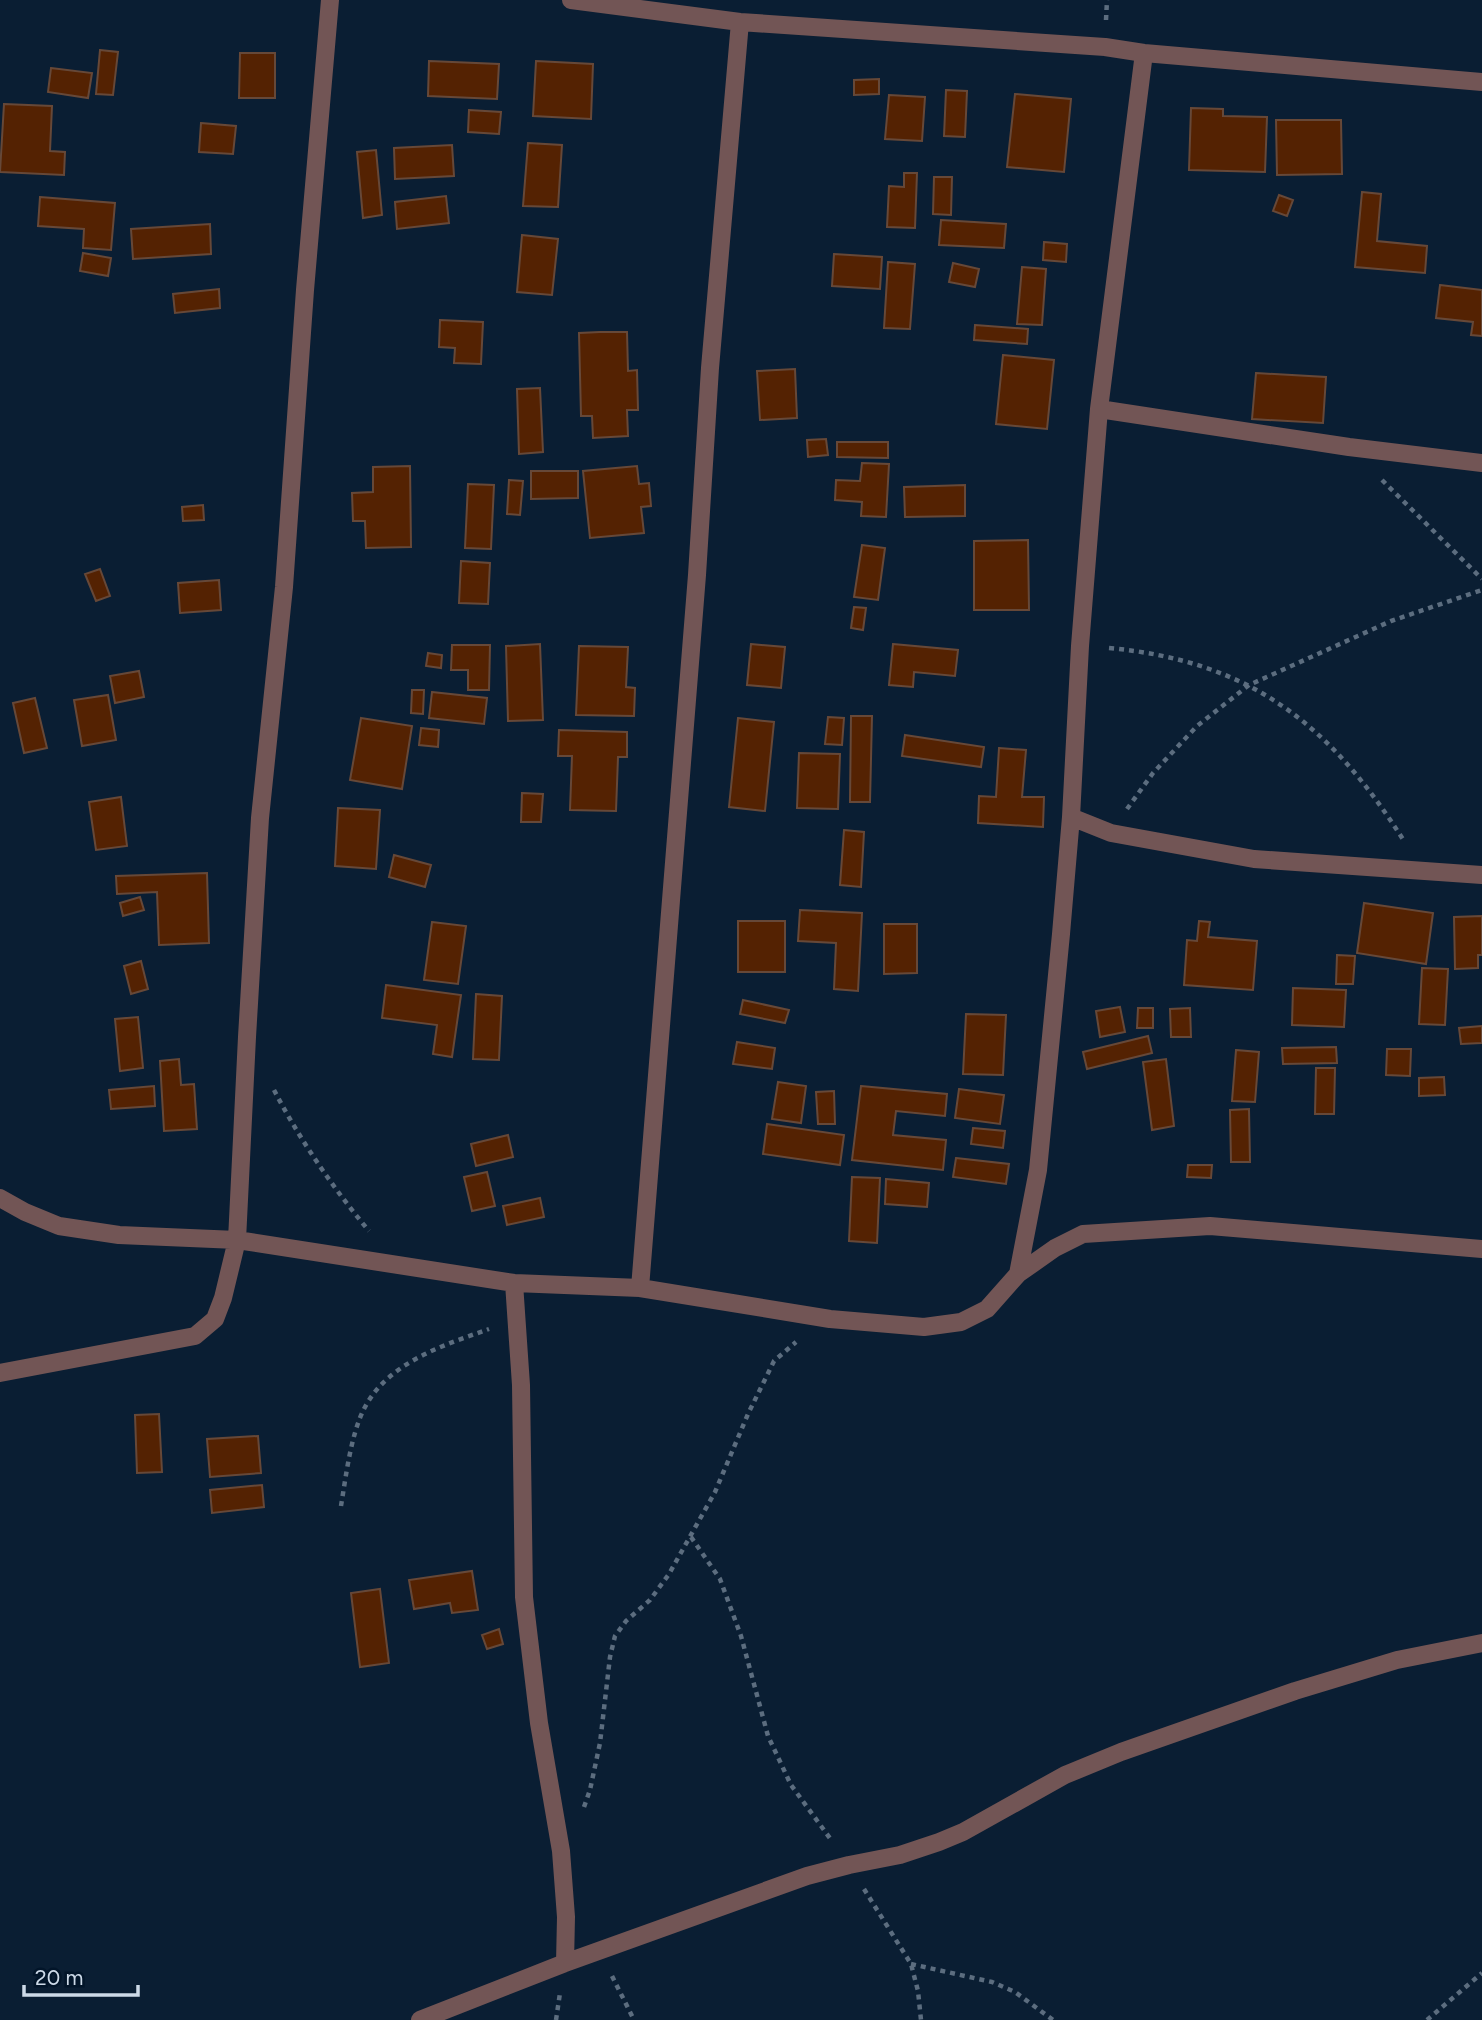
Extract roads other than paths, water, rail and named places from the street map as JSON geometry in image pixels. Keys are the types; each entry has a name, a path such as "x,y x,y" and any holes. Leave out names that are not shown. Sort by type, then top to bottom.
{"street":[{"path":"0,1373 195,1336 215,1319 237,1240 260,818 284,587 305,290 330,0"},
{"path":"571,0 740,22 1091,46 1144,53 1482,82"},
{"path":"640,1288 697,575 710,368 740,22"},
{"path":"1018,1274 1038,1170 1070,817 1080,646 1099,409 1144,53"},
{"path":"1099,409 1349,447 1482,463"},
{"path":"1070,817 1111,832 1254,859 1482,875"},
{"path":"0,1198 59,1226 118,1235 237,1240 514,1283 640,1288 830,1319 924,1327 961,1322 988,1309 1018,1274 1055,1248 1083,1234 1210,1226 1482,1249"},
{"path":"514,1283 520,1385 524,1597 540,1723 561,1851 566,1917 565,1963"},
{"path":"420,2020 565,1963 807,1876 900,1855 939,1842 963,1832 1065,1774 1270,1699 1398,1660 1482,1643"}]}
